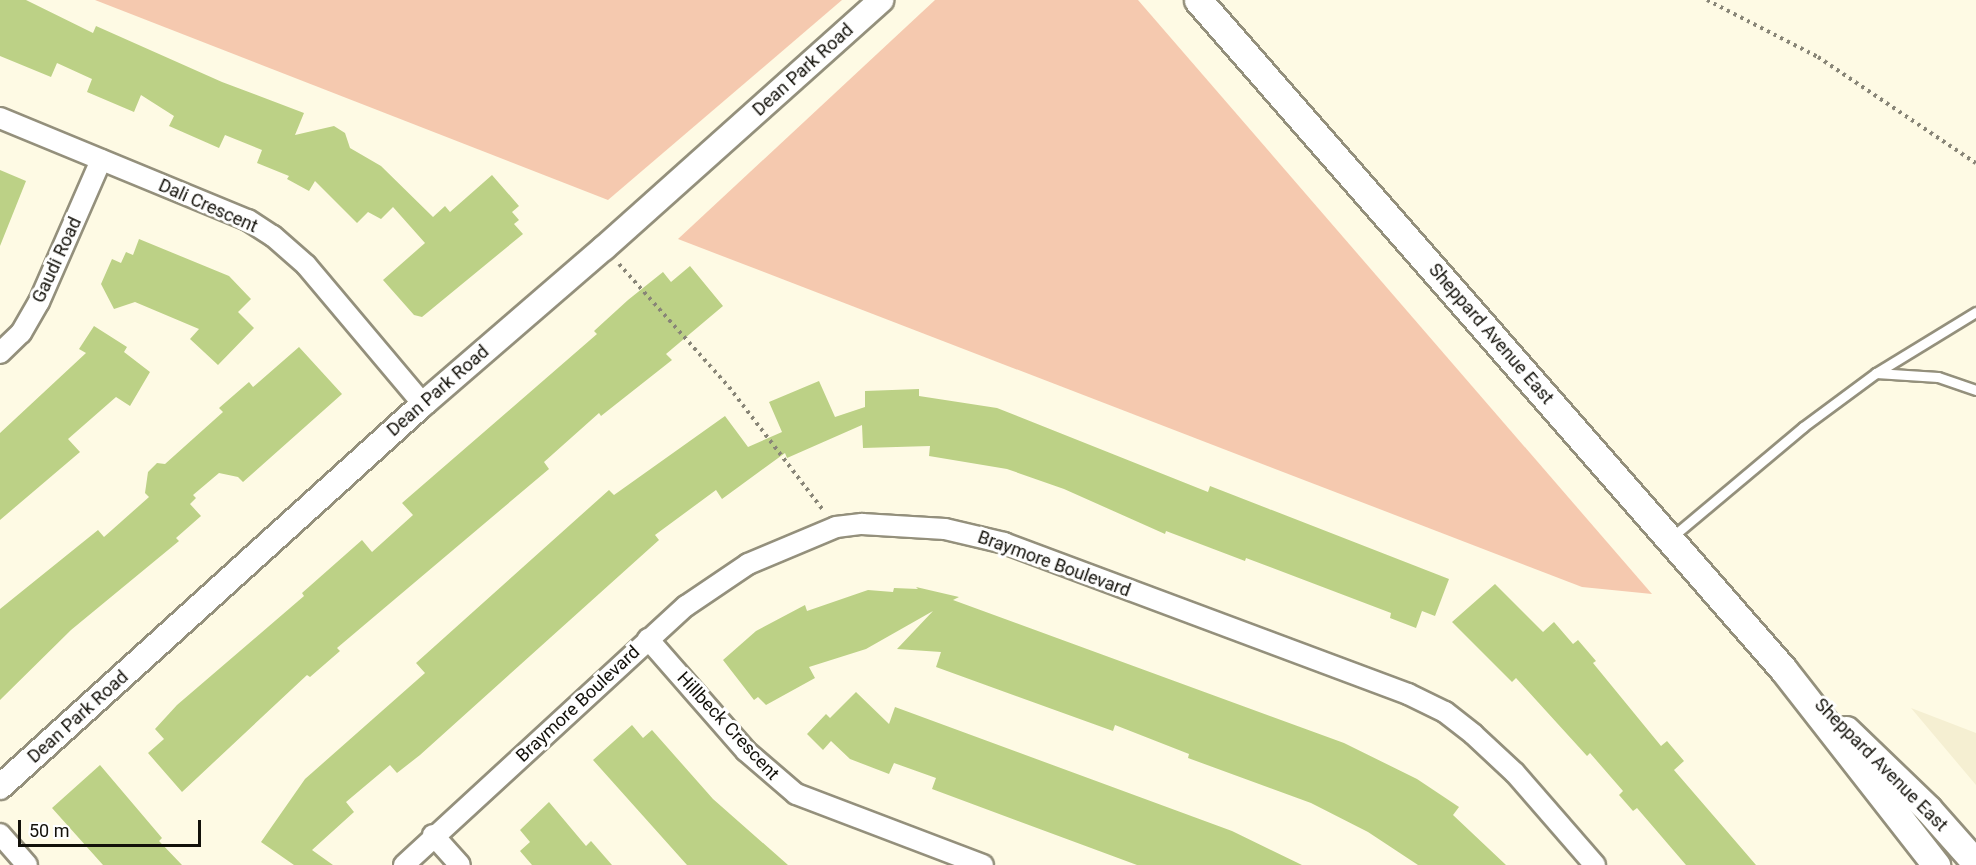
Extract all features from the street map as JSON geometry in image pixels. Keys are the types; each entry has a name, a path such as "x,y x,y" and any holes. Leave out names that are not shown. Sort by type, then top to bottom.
{"main road":[{"name":"Sheppard Avenue East","path":"1198,0 1783,669 1936,865"},
{"name":"Sheppard Avenue East","path":"1783,669 1928,809 1976,863"}],"street":[{"name":"Dean Park Road","path":"0,787 423,404 604,248 881,0"},
{"name":"Dali Crescent","path":"0,118 248,220 273,236 306,265 423,404"},
{"name":"Gaudi Road","path":"0,352 21,333 39,302 101,160"},
{"name":"Braymore Boulevard","path":"404,865 433,835 686,606 733,573 836,527 862,524 945,529 1004,543 1408,694 1445,712 1473,734 1515,773 1595,865"},
{"name":"Hillbeck Crescent","path":"648,639 746,751 796,794 983,865"},
{"path":"0,834 27,865"},
{"path":"433,835 460,865"}],"lane":[{"path":"1670,539 1803,427 1876,373 1976,312"},
{"path":"1876,373 1938,377 1976,390"}],"path":[{"path":"1707,0 1818,57 1976,163"},
{"path":"604,248 729,387 836,527"}],"shaded area":[{"path":"95,0 842,0 608,200"},
{"path":"935,0 1138,0 1652,594 1582,587 678,239"},
{"path":"1911,708 1976,733 1976,785"}],"building":[{"path":"0,0 26,0 93,33 96,26 222,82 304,113 295,135 334,126 345,133 350,148 381,166 433,217 445,206 450,212 492,175 519,206 512,212 519,220 514,224 523,234 422,317 414,315 383,280 425,243 393,207 381,219 368,212 357,223 315,181 309,191 287,179 289,176 257,163 262,150 225,135 219,148 169,126 174,116 141,95 134,112 87,92 92,79 57,63 51,77 0,56"},
{"path":"0,170 26,181 0,246"},
{"path":"139,239 229,276 251,299 238,312 254,328 218,365 190,339 199,329 135,302 114,309 101,284 112,259 121,263 126,252 133,255"},
{"path":"690,266 723,306 666,354 672,360 601,416 599,413 544,462 549,469 337,648 340,651 310,677 307,675 182,792 148,753 164,739 155,729 177,705 304,596 302,593 362,540 372,552 413,515 402,503 597,334 594,331 628,300 663,272 671,282"},
{"path":"94,326 127,347 124,352 150,372 130,406 116,397 68,439 80,452 0,520 0,433 86,353 79,349"},
{"path":"299,347 342,394 243,482 238,477 219,473 193,495 196,498 190,504 201,516 176,538 179,541 71,630 0,700 0,609 98,530 104,537 149,497 145,493 148,472 157,463 165,464 223,412 219,408 249,382 253,387"},
{"path":"819,381 835,417 865,407 865,391 919,389 919,396 997,408 1208,492 1210,486 1449,579 1435,616 1422,611 1416,628 1390,618 1391,613 1246,558 1245,561 1166,531 1165,534 1064,489 1007,469 929,456 930,446 863,448 862,425 787,458 785,453 722,499 716,490 655,535 659,540 420,755 397,773 390,765 346,802 354,812 312,850 333,865 294,865 261,842 305,779 425,673 416,663 609,490 614,495 725,416 748,447 782,432 769,402"},
{"path":"1495,584 1543,632 1554,622 1573,644 1578,640 1596,661 1593,663 1661,746 1667,741 1684,761 1674,770 1756,865 1686,865 1637,808 1633,811 1619,795 1623,791 1590,753 1587,756 1516,678 1512,682 1452,622"},
{"path":"916,587 959,597 953,600 1344,743 1417,779 1459,807 1453,815 1506,865 1418,865 1368,832 1311,803 1188,758 1189,754 1115,725 1113,731 936,667 941,652 897,649 933,611 866,649 809,667 815,678 766,705 758,697 754,700 723,660 756,631 805,605 807,611 868,590 893,592 894,588 918,589"},
{"path":"856,692 889,724 895,707 1232,831 1302,865 1137,865 932,789 936,778 894,763 889,774 850,759 831,741 823,750 807,734 826,714 830,718"},
{"path":"632,725 643,738 652,730 713,799 788,865 687,865 593,760"},
{"path":"100,765 162,838 159,841 182,865 103,865 52,808"},
{"path":"549,802 586,846 591,841 612,865 532,865 520,851 530,842 520,830"}]}
